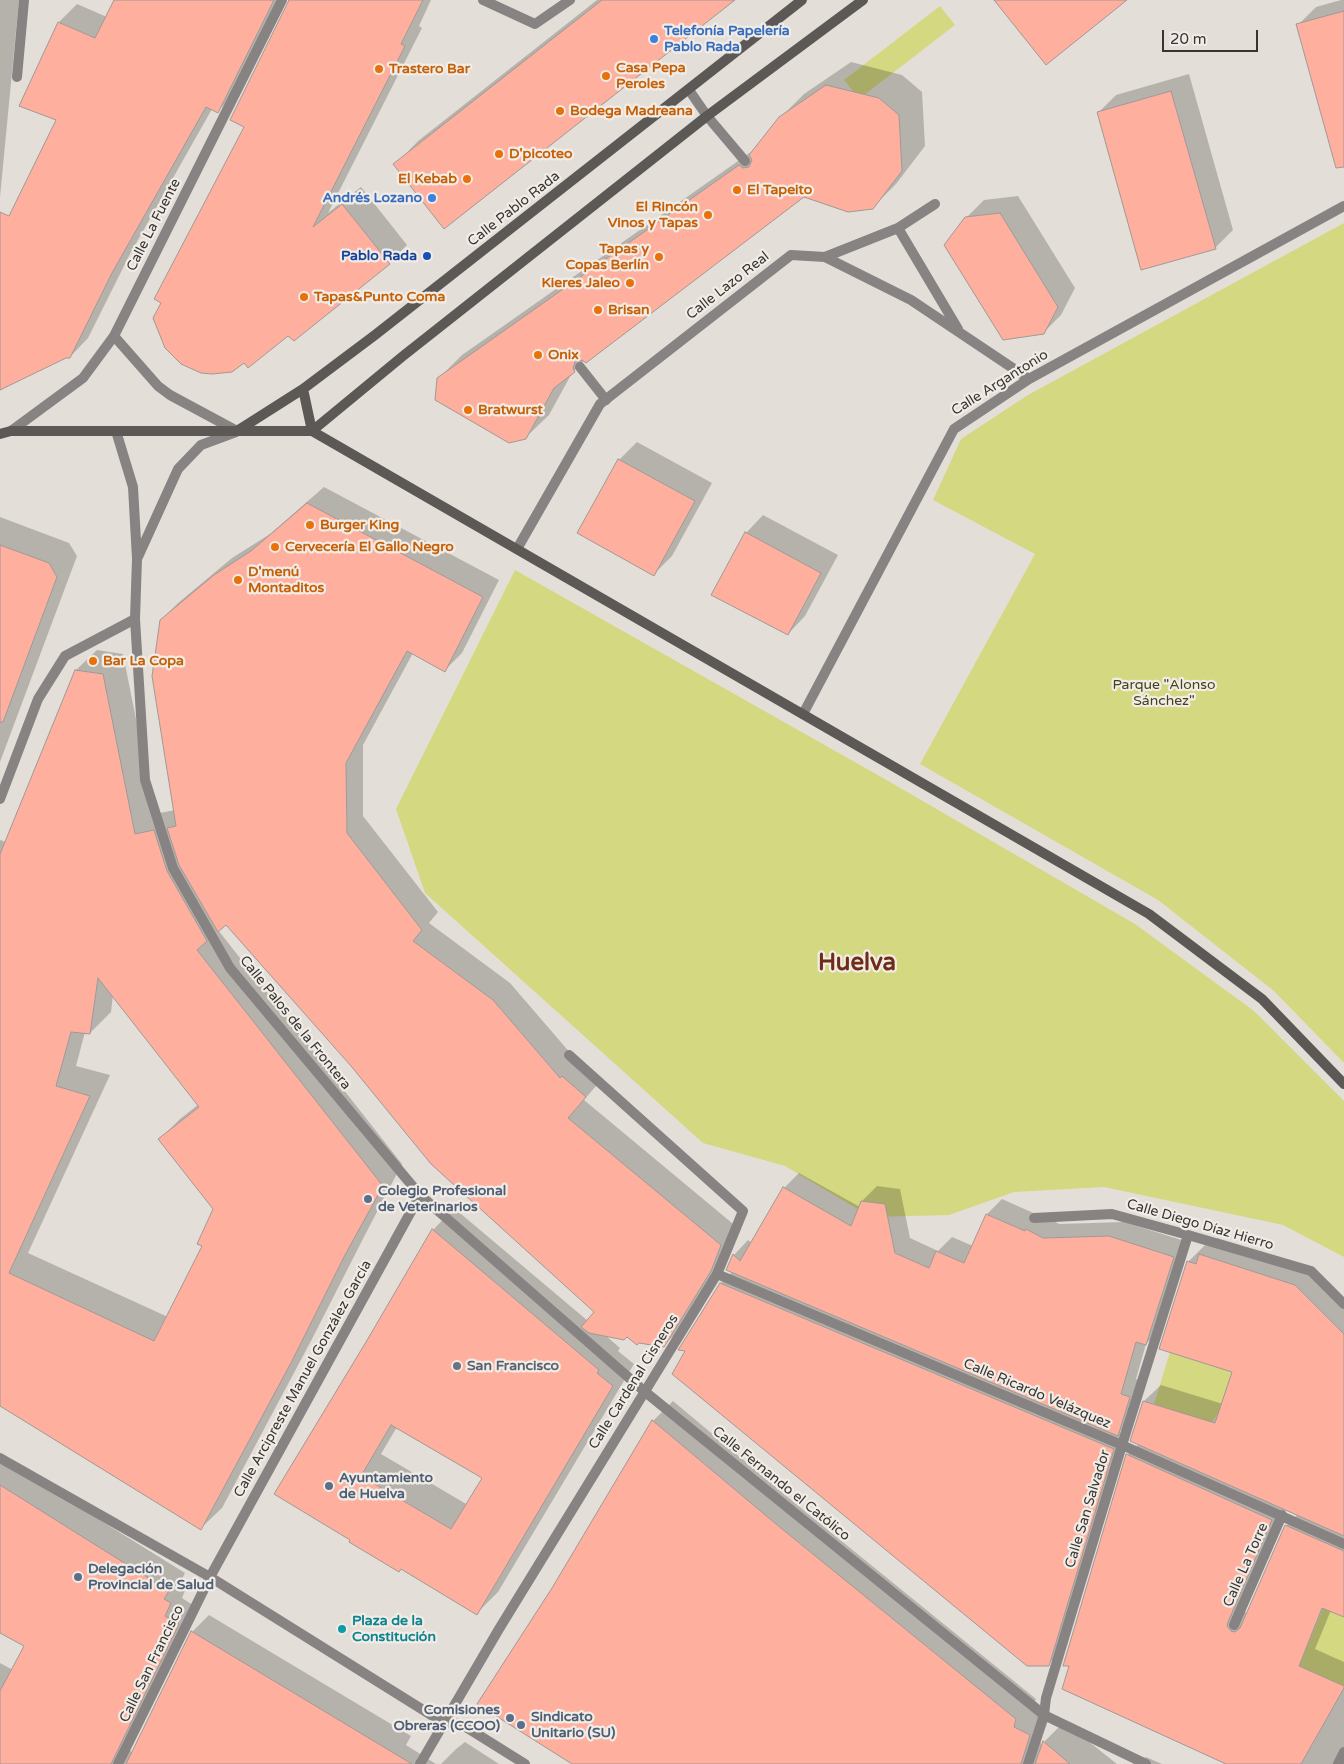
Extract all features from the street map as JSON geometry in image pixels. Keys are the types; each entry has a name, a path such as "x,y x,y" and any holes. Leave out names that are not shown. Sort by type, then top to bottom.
{"street":[{"path":"17,77 24,0"},
{"name":"Calle La Fuente","path":"11,431 83,378 114,336 282,0"},
{"path":"483,0 535,24 570,0"},
{"name":"Calle Pablo Rada","path":"237,431 303,389 375,335 802,0"},
{"path":"312,431 396,362 707,116 863,0"},
{"path":"689,90 707,116 745,161"},
{"path":"825,257 898,228 934,204"},
{"name":"Calle Argantonio","path":"803,714 954,429 1029,379 1344,206"},
{"path":"898,228 959,332"},
{"name":"Calle Lazo Real","path":"517,550 600,404 791,255 825,257 911,300 1029,379"},
{"path":"114,336 158,386 237,431"},
{"path":"580,367 606,400"},
{"path":"303,389 312,431"},
{"path":"0,434 11,431 312,431 1149,914 1262,999 1344,1084"},
{"name":"Calle Palos de la Frontera","path":"116,431 133,487 137,559 134,619 145,780 173,868 230,968 420,1195"},
{"path":"137,559 178,470 202,445 237,431"},
{"path":"0,799 38,699 65,656 134,619"},
{"name":"Calle Cardenal Cisneros","path":"420,1764 644,1391 717,1274 743,1212 569,1055"},
{"name":"Calle Fernando el Católico","path":"420,1195 644,1391 1044,1715 1146,1764"},
{"name":"Calle Arcipreste Manuel González García","path":"210,1577 420,1195"},
{"name":"Calle Diego Díaz Hierro","path":"1034,1218 1112,1214 1188,1235 1311,1271 1344,1304"},
{"name":"Calle San Salvador","path":"1028,1764 1044,1715 1046,1698 1122,1444 1188,1235"},
{"name":"Calle Ricardo Velázquez","path":"717,1274 1122,1444 1344,1544"},
{"path":"0,1458 210,1577 444,1723 461,1724 524,1764"},
{"name":"Calle La Torre","path":"1234,1626 1282,1515"},
{"name":"Calle San Francisco","path":"118,1764 210,1577"},
{"path":"1338,1764 1344,1752"}],"green space":[{"path":"940,6 955,25 859,99 844,80"},
{"name":"Parque \"Alonso Sánchez\"","path":"1344,223 1344,1063 1274,991 1158,900 920,764 1035,554 933,500 961,439 1028,395"},
{"path":"515,570 883,778 1135,924 1254,1011 1344,1101 1344,1257 1283,1225 1104,1187 1014,1192 949,1215 871,1217 785,1166 703,1143 425,893 396,809"},
{"path":"1170,1352 1258,1380 1249,1404 1224,1396 1220,1410 1212,1423 1154,1404"},
{"path":"1323,1608 1344,1617 1344,1686 1299,1666"}],"building":[{"path":"114,0 274,0 218,113 206,107 112,273 70,358 66,358 0,390 0,212 9,216 56,120 19,106 58,22 95,38"},
{"path":"289,0 423,0 401,44 405,46 313,227 342,204 390,264 294,341 288,336 248,368 244,363 232,372 201,373 181,364 165,348 153,318 161,303 154,299 244,127 230,120"},
{"path":"602,0 735,0 444,229 393,164"},
{"path":"994,0 1127,0 1046,65"},
{"path":"1344,11 1344,167 1336,168 1296,24"},
{"path":"826,85 879,98 899,115 902,171 873,209 848,212 804,197 586,363 582,360 575,362 573,368 575,372 554,388 526,439 509,443 435,400 437,378 739,165 743,168 749,167 752,160 749,155 779,117"},
{"path":"1171,91 1216,249 1141,270 1097,112"},
{"path":"1000,213 1058,307 1044,334 1003,340 944,245 965,217"},
{"path":"618,459 695,501 654,576 577,533"},
{"path":"307,503 483,597 445,672 407,651 346,763 347,833 422,930 413,941 493,1000 560,1078 562,1076 586,1097 568,1118 721,1245 711,1271 664,1347 639,1343 637,1345 627,1337 624,1340 589,1333 581,1327 594,1312 431,1164 351,1066 226,925 218,932 179,865 167,828 176,826 152,676 160,620 214,575 251,551"},
{"path":"745,532 821,573 788,635 711,595"},
{"path":"0,545 49,563 57,577 3,722 0,722"},
{"path":"75,670 103,674 135,834 154,830 167,871 207,941 197,950 383,1186 201,1530 0,1406 0,854","holes":["98,978 199,1107 158,1139 213,1209 197,1244 202,1246 154,1341 9,1273 90,1096 56,1086 71,1032 90,1034"]},
{"path":"783,1187 851,1226 861,1201 885,1204 895,1253 929,1268 936,1251 964,1263 986,1214 1025,1231 1026,1229 1043,1238 1109,1236 1174,1257 1146,1345 1136,1342 1121,1394 1130,1397 1118,1436 726,1270 733,1254 740,1261"},
{"path":"432,1229 599,1370 597,1373 613,1386 477,1615 401,1569 399,1572 274,1494","holes":["391,1425 482,1478 451,1529 361,1476"]},
{"path":"1199,1254 1295,1285 1344,1334 1344,1536 1130,1441 1143,1401 1215,1423 1232,1372 1159,1349 1187,1261 1196,1264"},
{"path":"720,1283 1114,1449 1049,1666 1027,1666 672,1374 685,1351 678,1350"},
{"path":"652,1420 776,1524 1016,1719 1014,1727 1030,1735 1021,1764 572,1764 477,1704 552,1588"},
{"path":"1126,1454 1272,1520 1228,1622 1227,1626 1231,1631 1235,1632 1240,1628 1285,1525 1344,1551 1344,1617 1322,1608 1299,1666 1344,1686 1344,1688 1301,1764 1226,1764 1062,1689 1069,1666 1063,1666"},
{"path":"0,1485 169,1591 164,1599 171,1603 165,1616 179,1624 111,1764 0,1764 0,1691 24,1646 0,1633"},
{"path":"191,1631 412,1764 126,1764"},
{"path":"1043,1741 1070,1764 1035,1764"}],"place":[{"name":"Telefonía Papelería Pablo Rada","path":"654,39"},
{"name":"Trastero Bar","path":"379,69"},
{"name":"Casa Pepa Peroles","path":"606,76"},
{"name":"Bodega Madreana","path":"560,111"},
{"name":"D'picoteo","path":"499,154"},
{"name":"El Kebab","path":"467,179"},
{"name":"El Tapeito","path":"737,190"},
{"name":"Andrés Lozano","path":"432,198"},
{"name":"El Rincón Vinos y Tapas","path":"708,215"},
{"name":"Pablo Rada","path":"427,256"},
{"name":"Tapas y Copas Berlín","path":"659,257"},
{"name":"Kieres Jaleo","path":"630,283"},
{"name":"Tapas&Punto Coma","path":"304,297"},
{"name":"Brisan","path":"598,310"},
{"name":"Onix","path":"538,355"},
{"name":"Bratwurst","path":"468,410"},
{"name":"Burger King","path":"310,525"},
{"name":"Cervecería El Gallo Negro","path":"275,547"},
{"name":"D'menú Montaditos","path":"238,580"},
{"name":"Bar La Copa","path":"93,661"},
{"name":"Colegio Profesional de Veterinarios","path":"368,1199"},
{"name":"San Francisco","path":"457,1366"},
{"name":"Ayuntamiento de Huelva","path":"329,1486"},
{"name":"Delegación Provincial de Salud","path":"78,1577"},
{"name":"Plaza de la Constitución","path":"342,1629"},
{"name":"Comisiones Obreras (CCOO)","path":"510,1718"},
{"name":"Sindicato Unitario (SU)","path":"521,1725"}],"district":[{"name":"Huelva","path":"857,964"}]}
